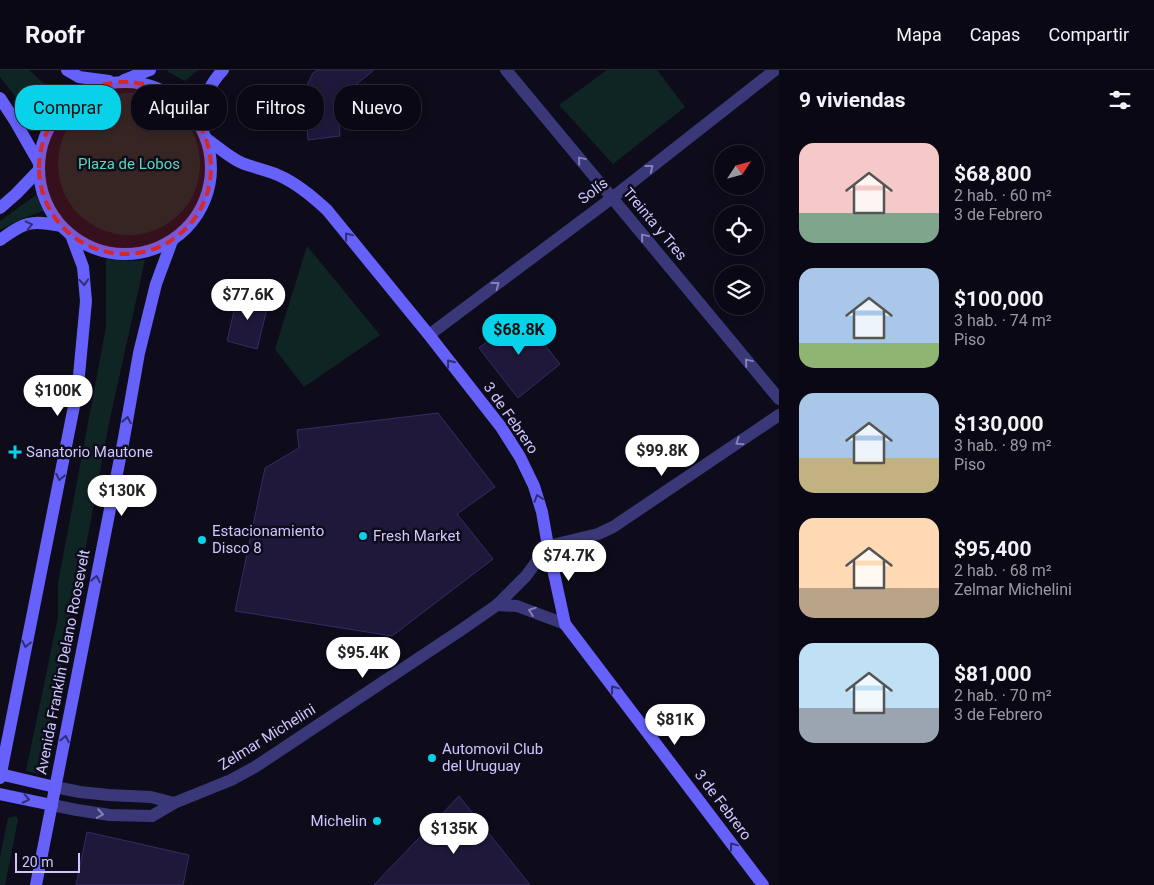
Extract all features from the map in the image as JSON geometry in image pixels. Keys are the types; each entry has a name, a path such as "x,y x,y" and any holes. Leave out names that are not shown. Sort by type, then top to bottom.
{"main road":[{"path":"67,70 79,77 148,85"},
{"path":"150,70 90,88 70,101 54,118 43,140 39,166 41,186 48,205 61,226 89,247 110,253 131,255 152,251 172,242 193,223 207,200 212,176 212,156 203,130"},
{"path":"211,85 223,70"},
{"path":"0,98 15,121 39,166"},
{"name":"3 de Febrero","path":"207,139 229,156 280,176 313,196 327,210 501,427 520,457 534,486 542,512 566,624 763,885"},
{"path":"0,208 16,194 39,166"},
{"path":"0,240 16,229 29,224 61,226"},
{"path":"56,787 0,776 78,386 86,301 83,267 71,235"},
{"name":"Avenida Franklin Delano Roosevelt","path":"36,885 139,354 156,284 172,242"},
{"path":"0,794 52,805"}],"street":[{"name":"Treinta y Tres","path":"506,70 779,399"},
{"name":"Solís","path":"428,335 612,198 775,70"},
{"path":"548,546 598,534 612,528 779,415"},
{"name":"Zelmar Michelini","path":"52,805 110,815 152,816 174,803 231,780 255,767 498,605 526,576 548,546"},
{"path":"498,605 517,606 566,624"},
{"path":"56,787 99,794 151,797 174,803"}],"highlighted area":[{"path":"121,81 143,83 171,94 188,108 207,139 212,176 207,200 193,223 172,241 152,251 110,253 89,247 61,226 41,186 39,163 43,140 54,118 70,101 90,88"}],"green space":[{"path":"0,70 29,70 45,85 15,85 15,96 0,77"},
{"path":"167,70 198,70 185,81"},
{"path":"607,70 657,70 685,107 613,164 559,105"},
{"name":"Plaza de Lobos","path":"131,93 131,130 191,130 199,150 199,178 188,204 169,223 143,234 115,234 89,223 70,204 59,178 59,150 67,130 121,130 121,94"},
{"path":"36,195 43,211 21,219 0,230 0,221"},
{"path":"307,246 380,335 304,387 275,349"},
{"path":"106,259 145,260 109,423 72,621 40,774 26,771 58,617 58,583 106,327"},
{"path":"14,816 18,820 5,885 0,885 0,857 8,818"}],"building":[{"path":"317,70 374,70 355,85 334,85 334,130 339,130 340,136 308,140 307,130 324,130 324,85 307,85 313,73"},
{"path":"238,294 269,301 257,349 227,341"},
{"path":"521,315 560,364 518,398 479,348"},
{"name":"Fresh Market","path":"438,413 495,487 457,514 493,559 392,636 235,611 265,468 299,448 297,430"},
{"path":"459,796 530,885 374,885"},
{"path":"87,832 189,855 183,885 76,885"}],"place":[{"name":"Sanatorio Mautone","path":"15,452"},
{"name":"Fresh Market","path":"363,536"},
{"name":"Estacionamiento Disco 8","path":"202,540"},
{"name":"Automovil Club del Uruguay","path":"432,758"},
{"name":"Michelin","path":"377,821"}]}
